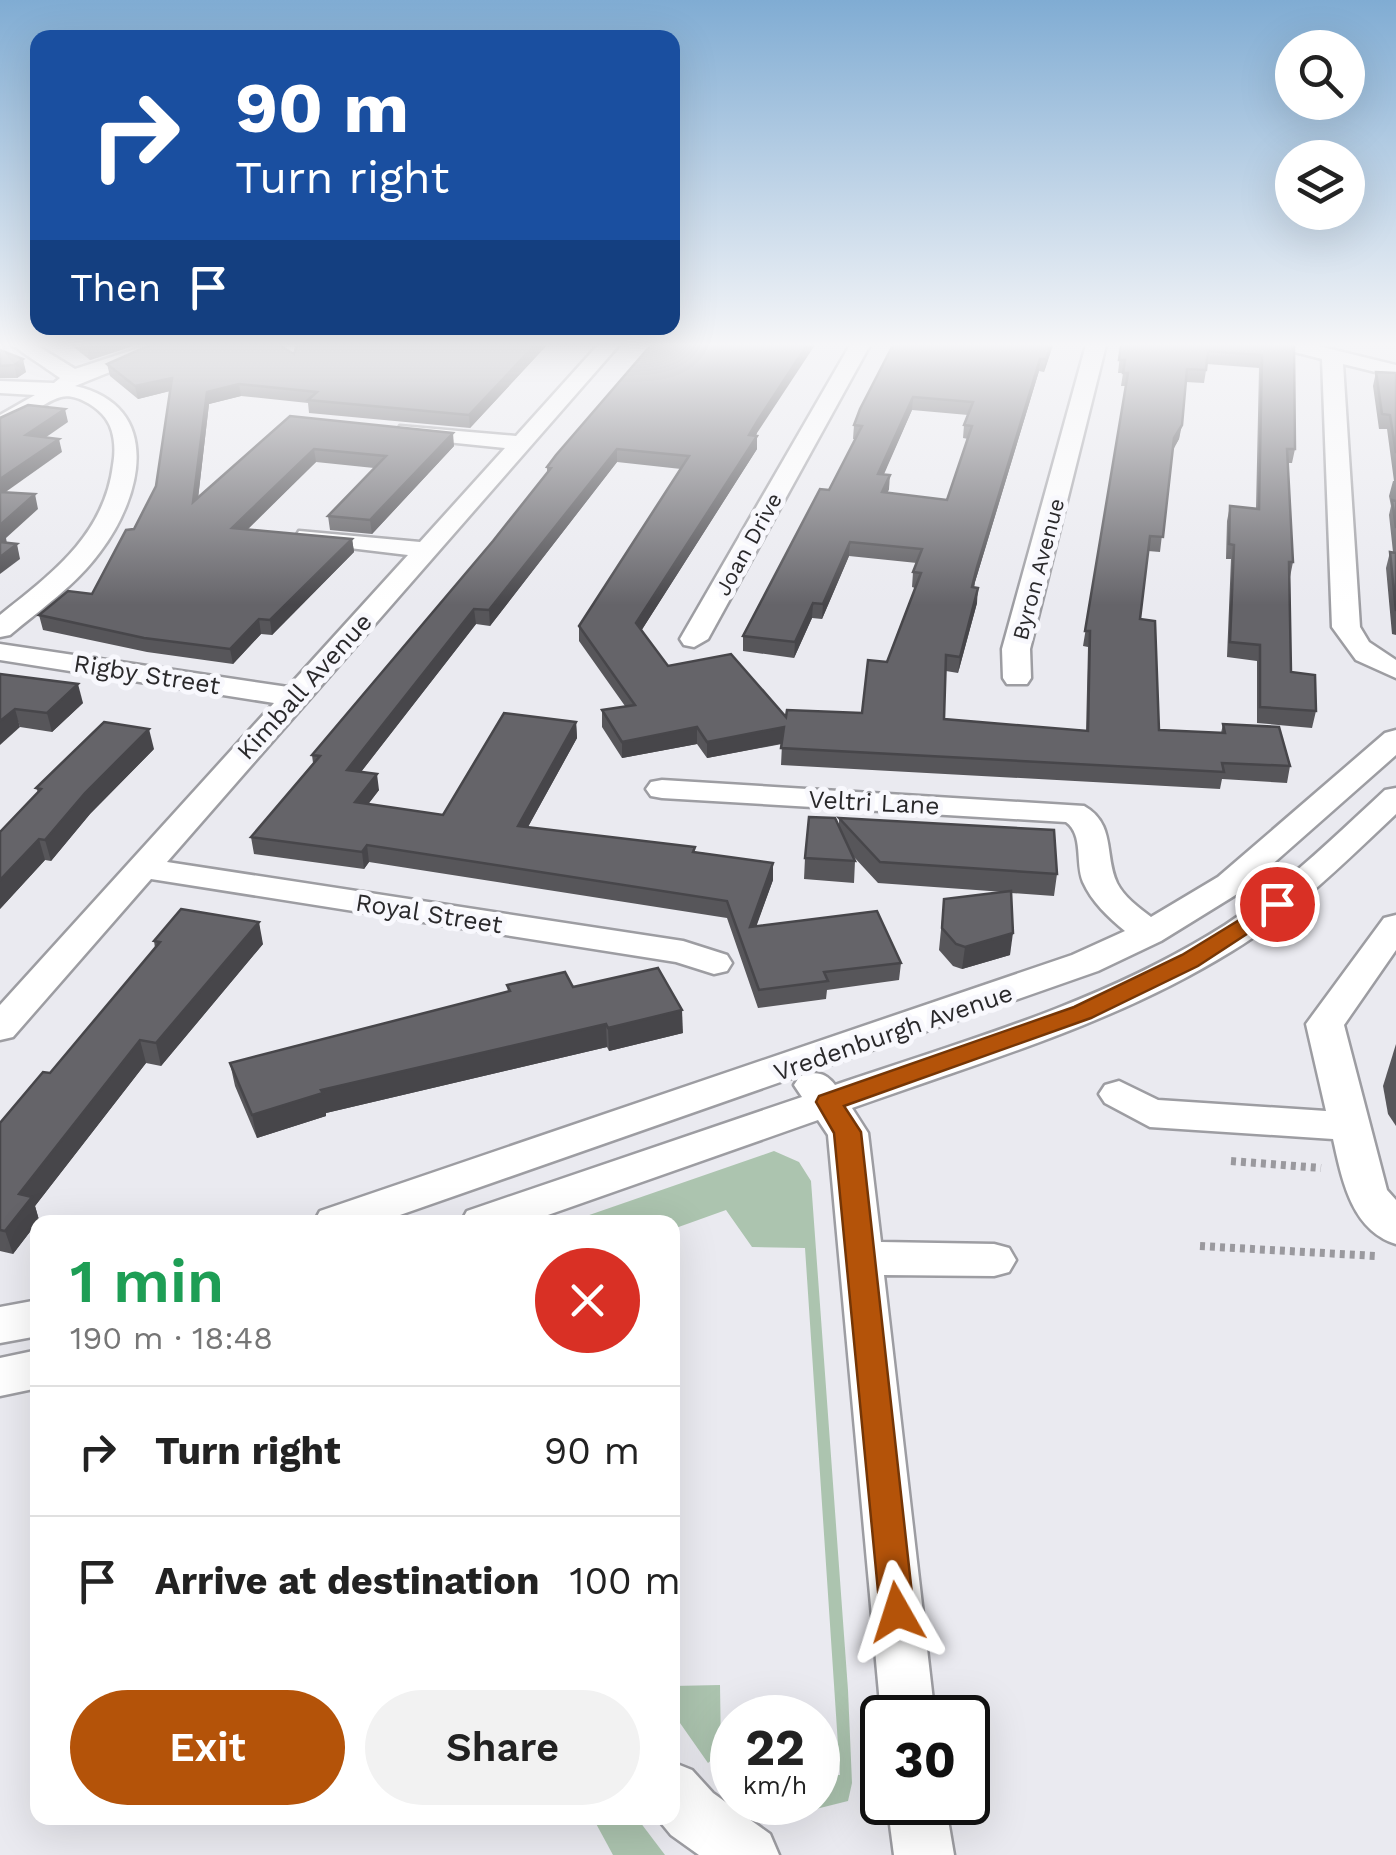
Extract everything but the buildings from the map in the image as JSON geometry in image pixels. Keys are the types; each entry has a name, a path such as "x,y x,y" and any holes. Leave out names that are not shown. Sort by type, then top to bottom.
{"street":[{"path":"0,630 74,565 101,532 127,456 124,432"},
{"path":"408,432 522,443"},
{"name":"Kimball Avenue","path":"0,1028 532,432"},
{"name":"Joan Drive","path":"694,639 811,432"},
{"name":"Byron Avenue","path":"1017,678 1016,649 1073,432"},
{"path":"1334,432 1346,626 1358,647 1396,670"},
{"path":"280,533 426,550"},
{"name":"Rigby Street","path":"0,652 294,697"},
{"name":"Vredenburgh Avenue","path":"356,1215 1015,991 1149,933 1230,884 1276,848 1396,739"},
{"name":"Veltri Lane","path":"662,789 1073,813 1086,818 1091,827 1098,880 1120,910 1149,933"},
{"name":"Vredenburgh Avenue","path":"502,1215 1083,1012 1190,960 1277,904 1396,798"},
{"name":"Royal Street","path":"142,868 683,952 714,963"},
{"path":"1394,1242 1368,1195 1326,1024 1396,925"},
{"path":"798,1064 848,1132 905,1695"},
{"path":"1119,1094 1150,1114 1349,1126"},
{"path":"861,1258 994,1260"},
{"path":"0,1325 30,1319"},
{"path":"0,1377 30,1371"},
{"path":"680,1800 692,1814 749,1855"},
{"path":"919,1825 924,1855"}],"path":[{"path":"1232,1161 1332,1169"},
{"path":"1200,1246 1394,1242"}],"green space":[{"path":"774,1151 799,1162 811,1181 848,1690 852,1783 848,1801 840,1803 840,1695 835,1695 805,1248 752,1247 726,1210 680,1226 680,1215 589,1215"},
{"path":"720,1685 720,1695 710,1695 710,1761 680,1723 680,1686"},
{"path":"597,1825 642,1825 665,1855 613,1855"}],"route":[{"path":"897,1612 848,1132 828,1102 1083,1012 1190,960 1277,904"}]}
